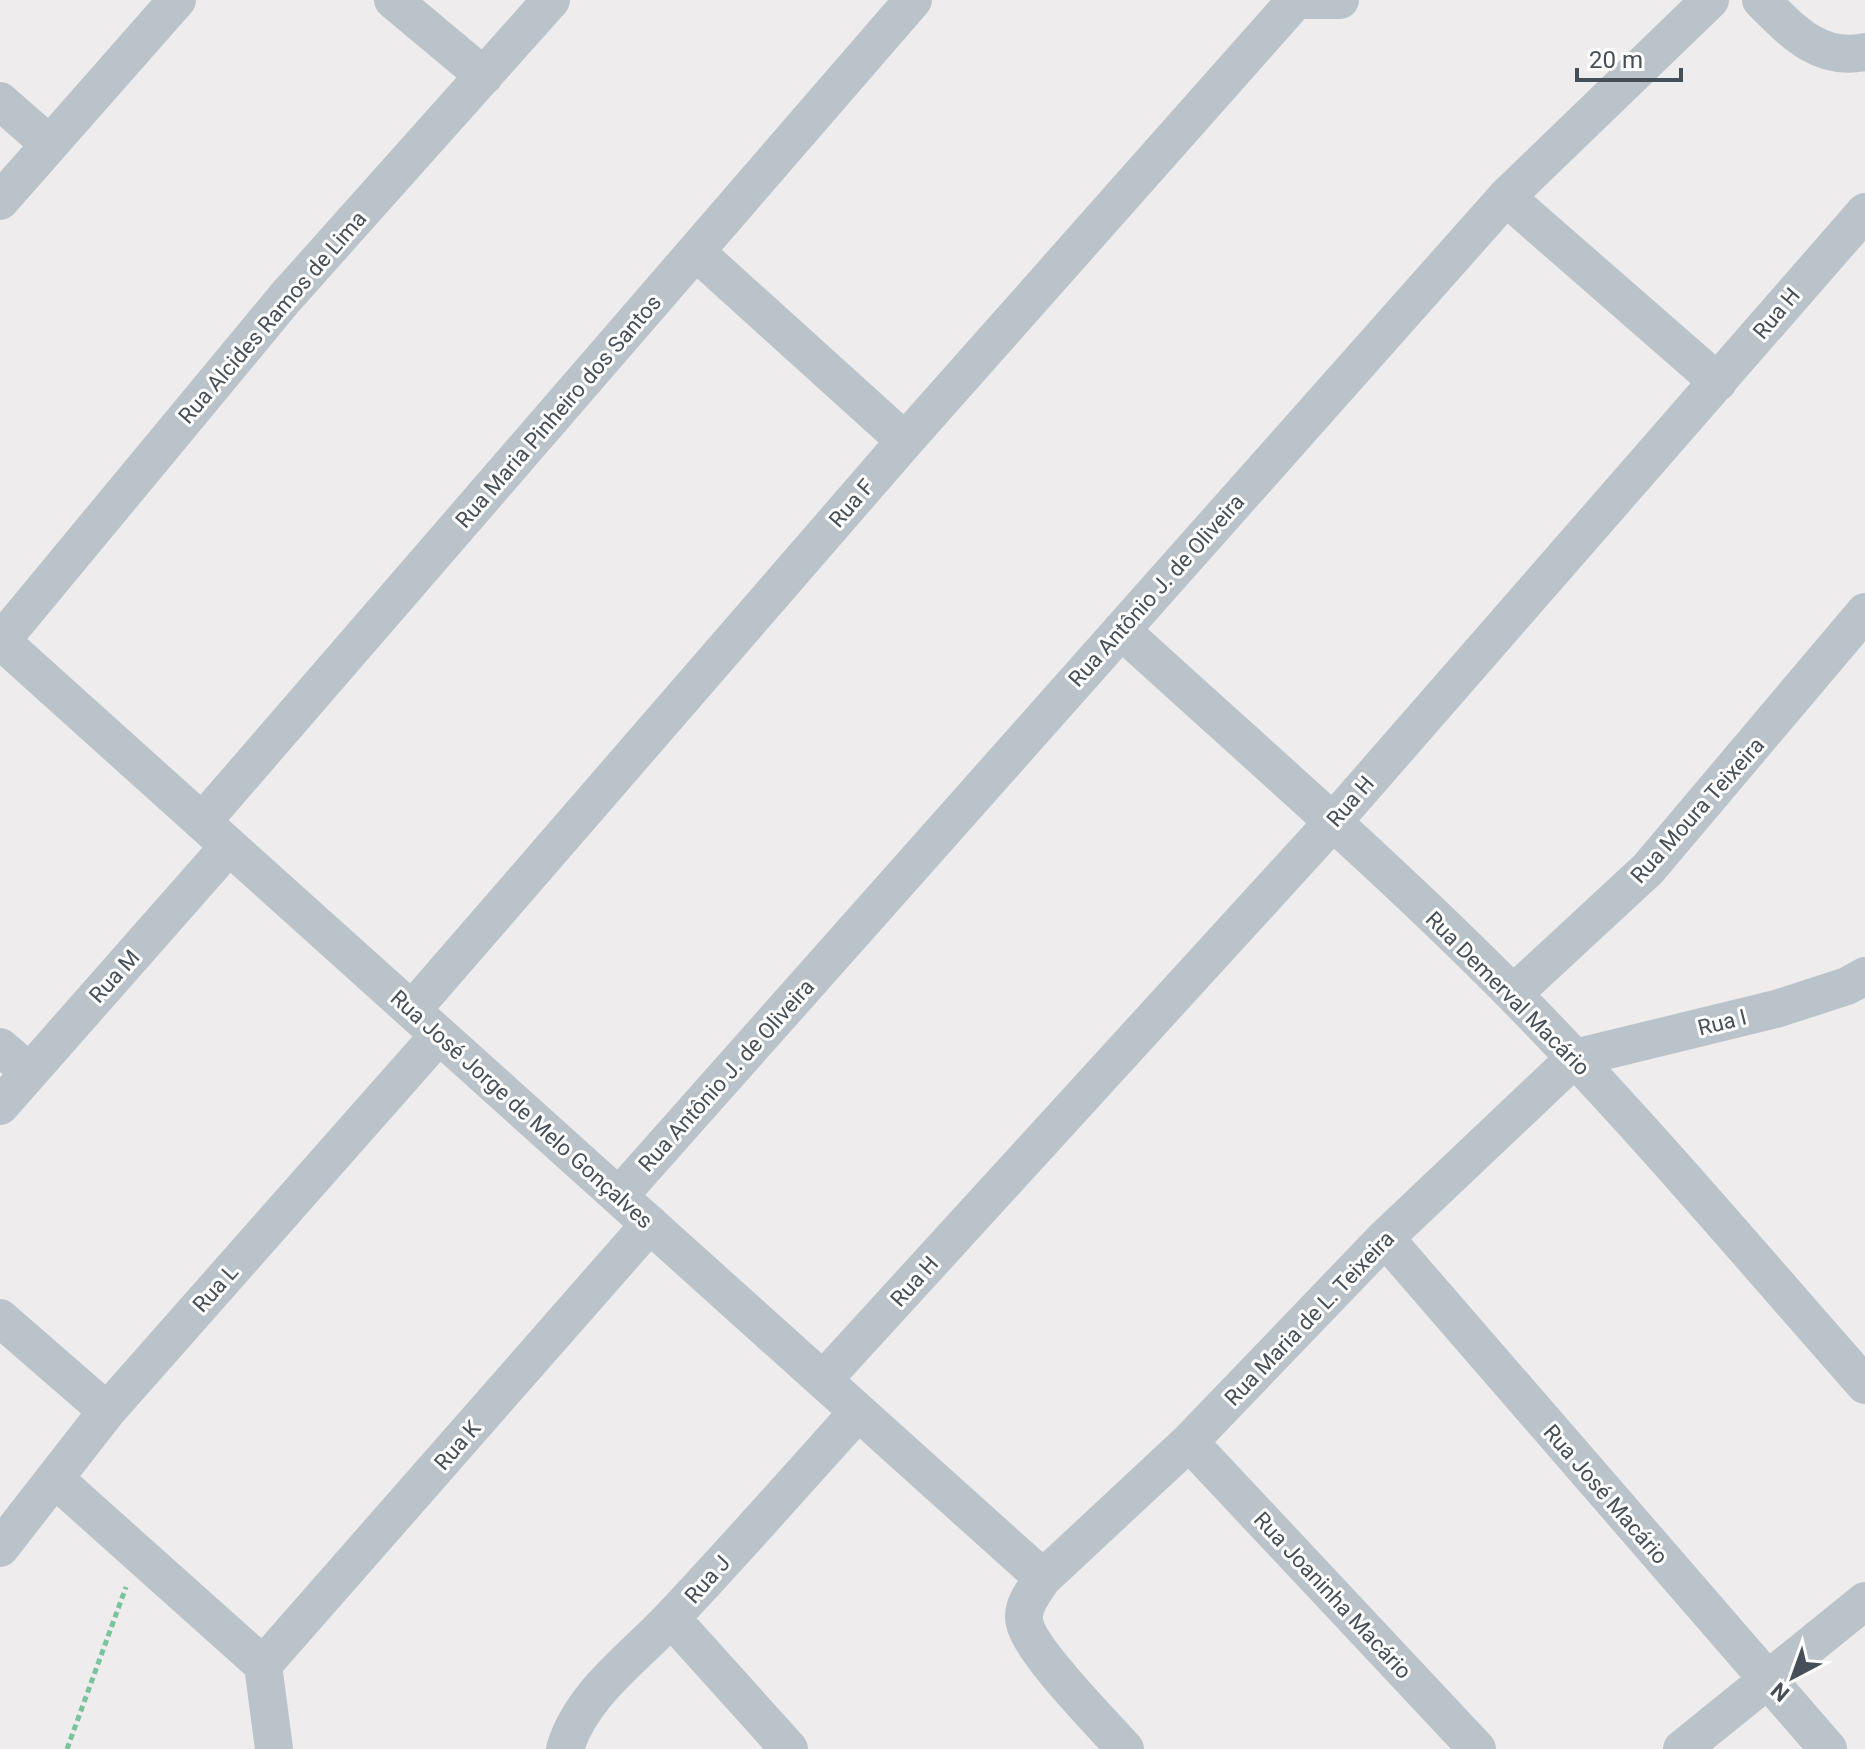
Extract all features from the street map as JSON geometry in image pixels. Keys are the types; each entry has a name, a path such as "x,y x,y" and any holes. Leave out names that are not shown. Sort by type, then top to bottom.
{"street":[{"path":"0,201 177,0"},
{"path":"393,0 484,76"},
{"name":"Rua Alcides Ramos de Lima","path":"1,641 285,298 551,0"},
{"name":"Rua Maria Pinheiro dos Santos","path":"216,834 696,252 913,0"},
{"path":"1296,0 1340,0"},
{"name":"Rua F","path":"412,1010 905,441 1296,0"},
{"name":"Rua Antônio J. de Oliveira","path":"619,1196 1506,197 1710,0"},
{"path":"1761,0 1796,35 1821,50 1838,55 1865,52"},
{"path":"0,101 49,144"},
{"path":"1506,197 1718,382"},
{"name":"Rua H","path":"823,1380 1332,823 1865,212"},
{"path":"696,252 905,441"},
{"name":"Rua Moura Teixeira","path":"1513,994 1648,869 1865,612"},
{"name":"Rua Demerval Macário","path":"1121,630 1513,994 1575,1058 1865,1385"},
{"name":"Rua José Jorge de Melo Gonçalves","path":"1,641 1043,1578"},
{"name":"Rua M","path":"0,1106 216,834"},
{"name":"Rua I","path":"1575,1058 1776,1009 1847,986 1865,976"},
{"name":"Rua L","path":"0,1548 107,1411 439,1035"},
{"path":"0,1047 29,1072"},
{"name":"Rua Maria de L. Teixeira","path":"1125,1749 1031,1641 1023,1618 1029,1598 1043,1578 1189,1442 1385,1238 1575,1058"},
{"name":"Rua K","path":"263,1665 650,1224"},
{"name":"Rua José Macário","path":"1385,1238 1828,1749"},
{"path":"0,1318 107,1411"},
{"name":"Rua J","path":"565,1749 570,1732 585,1706 671,1618 858,1412"},
{"name":"Rua Joaninha Macário","path":"1189,1442 1477,1749"},
{"path":"56,1480 263,1665 274,1749"},
{"path":"1682,1749 1865,1601"},
{"path":"671,1618 789,1749"}],"path":[{"path":"67,1749 138,1552"}]}
